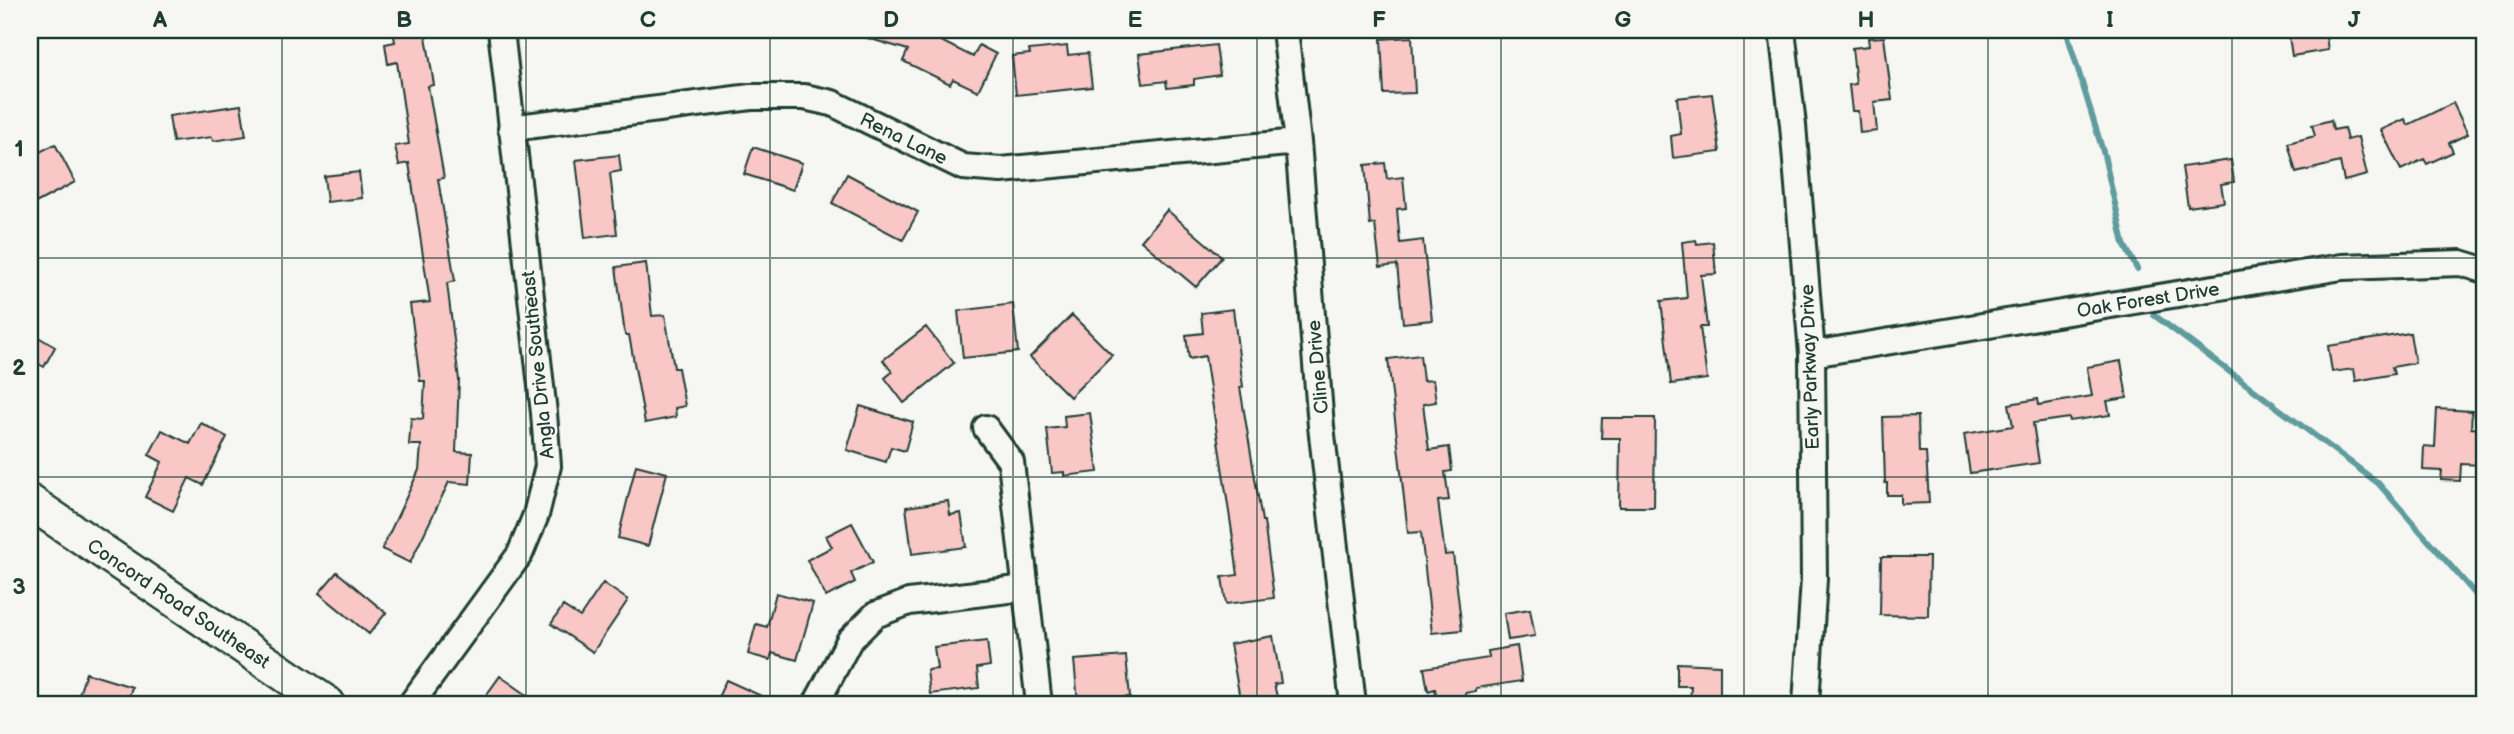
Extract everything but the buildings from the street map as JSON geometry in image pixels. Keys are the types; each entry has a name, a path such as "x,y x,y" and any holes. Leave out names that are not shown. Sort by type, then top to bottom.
{"street":[{"name":"Angla Drive Southeast","path":"411,704 520,554 536,515 548,466 501,30"},
{"name":"Cline Drive","path":"1285,30 1298,142 1321,426 1353,704"},
{"name":"Early Parkway Drive","path":"1782,30 1793,125 1812,354 1814,579 1806,704"},
{"name":"Rena Lane","path":"511,128 751,97 804,97 832,103 963,167 1001,170 1298,142"},
{"name":"Oak Forest Drive","path":"1812,354 2342,267 2461,263 2484,270"},
{"path":"986,428 1011,462 1039,704"},
{"name":"Concord Road Southeast","path":"30,502 328,704"},
{"path":"816,704 849,641 875,615 909,602 1026,588"}],"waterway":[{"path":"2066,30 2104,155 2124,244 2137,269"},
{"path":"2154,315 2378,483 2484,604"}]}
